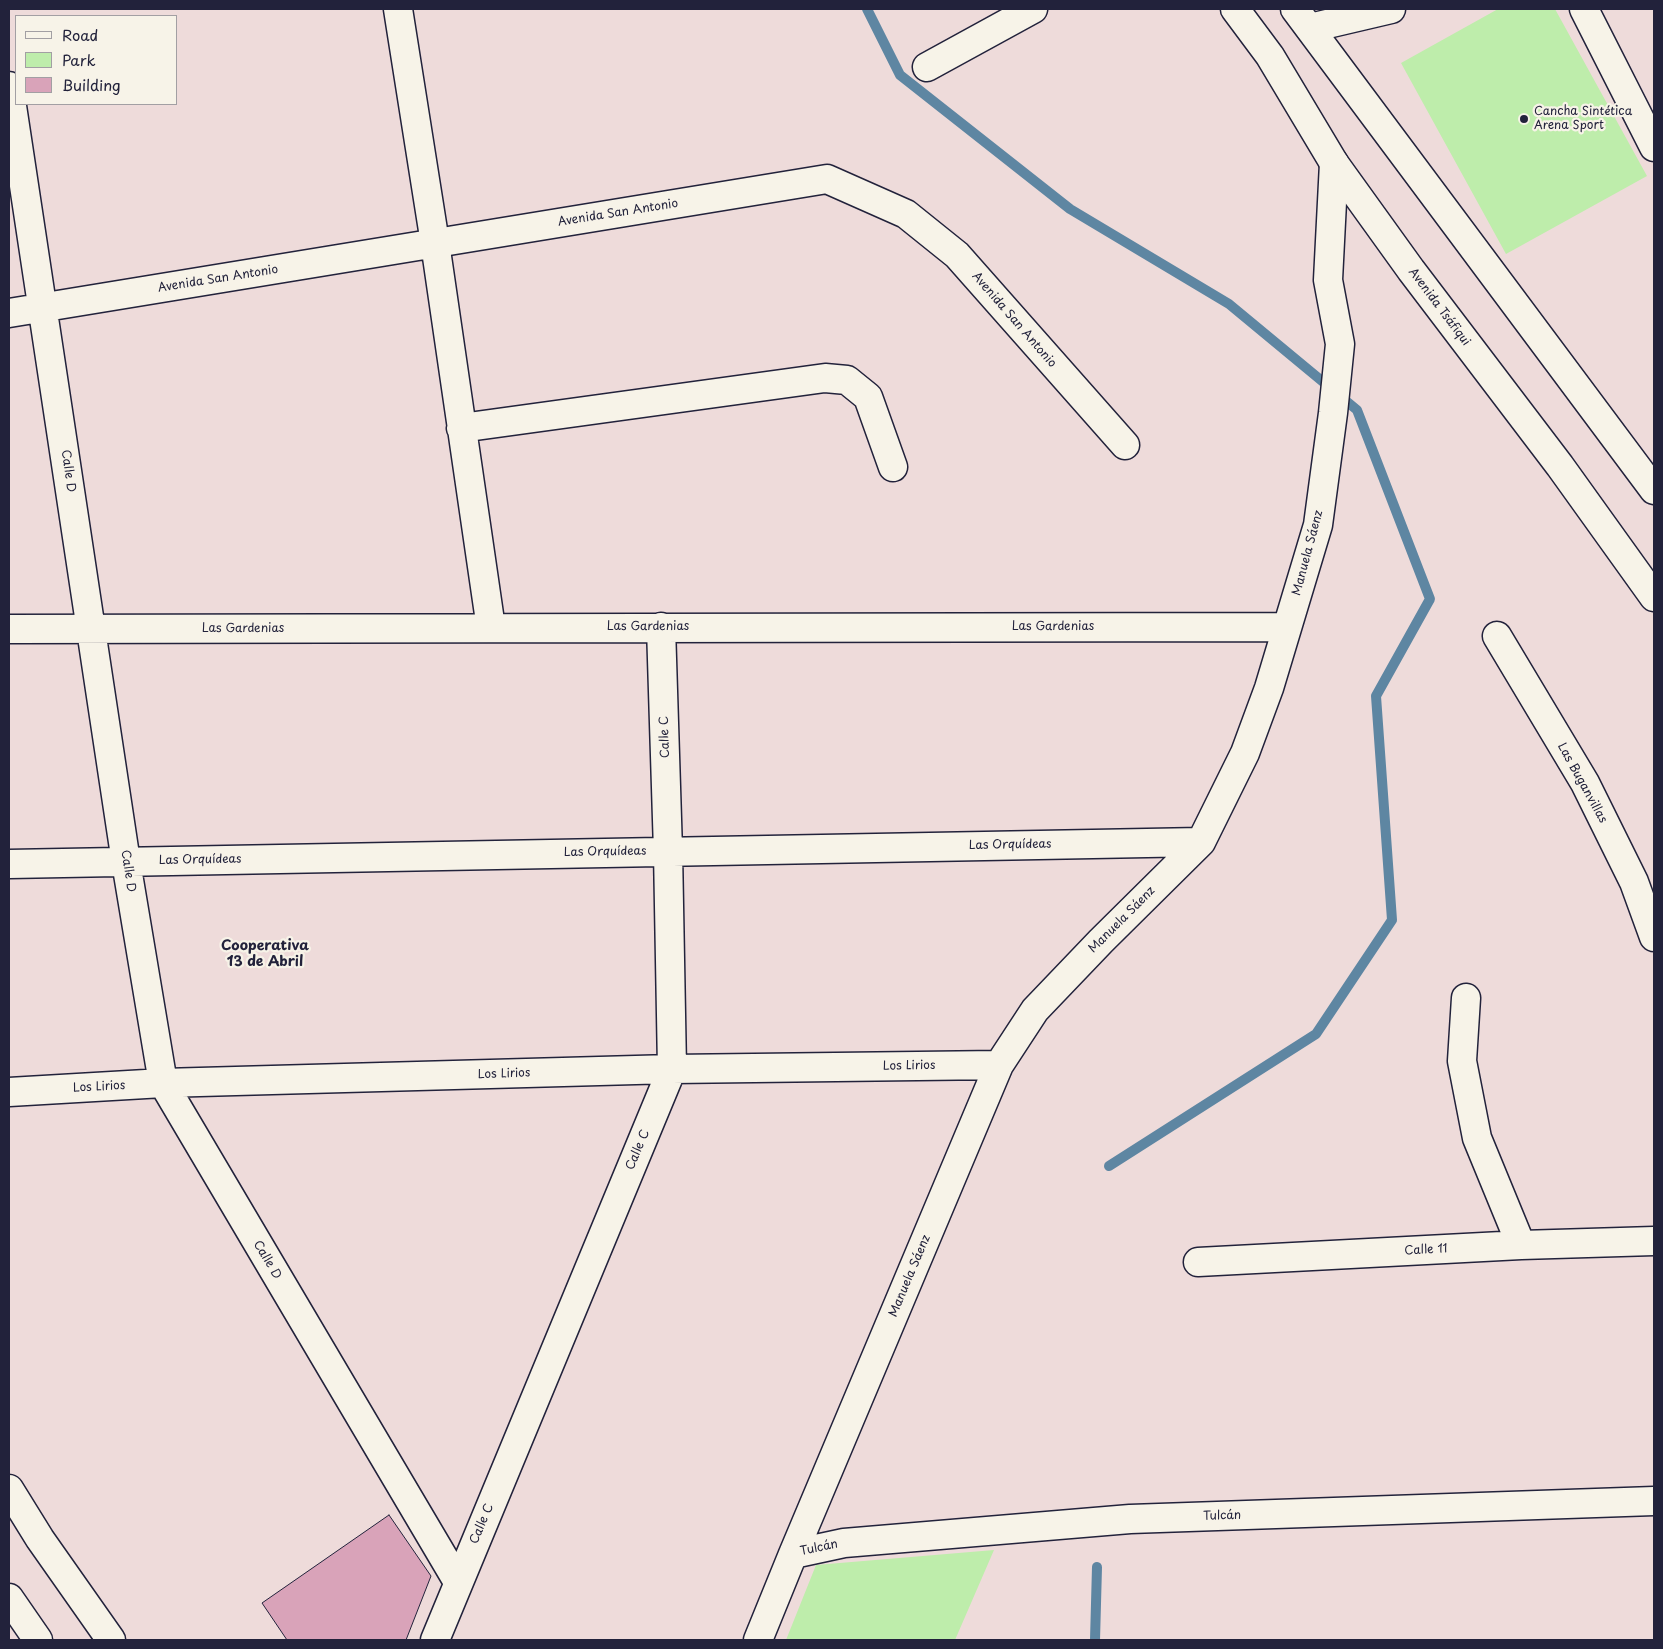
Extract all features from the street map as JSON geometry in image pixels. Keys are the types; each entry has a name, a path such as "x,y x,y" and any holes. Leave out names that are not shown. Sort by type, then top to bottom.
{"street":[{"path":"398,9 435,243 490,628"},
{"path":"927,67 1033,9"},
{"name":"Avenida Tsáfiqui","path":"1235,9 1270,56 1334,163 1411,270 1560,466 1654,597"},
{"path":"1303,18 1391,9"},
{"path":"1584,9 1654,147"},
{"path":"1303,18 1654,490"},
{"name":"Calle D","path":"9,86 126,862 163,1083 458,1582"},
{"name":"Manuela Sáenz","path":"758,1640 792,1554 999,1065 1035,1010 1101,941 1201,842 1245,753 1269,688 1318,525 1334,413 1340,344 1328,280 1334,163"},
{"name":"Avenida San Antonio","path":"9,313 826,179 906,214 957,255 1125,445"},
{"path":"462,428 825,378 847,380 868,397 893,467"},
{"name":"Calle C","path":"435,1640 672,1069 661,627"},
{"name":"Las Gardenias","path":"9,629 1287,627"},
{"name":"Las Buganvillas","path":"1497,636 1585,783 1634,882 1654,937"},
{"name":"Las Orquídeas","path":"9,864 1201,842"},
{"path":"1466,998 1462,1061 1477,1138 1521,1245"},
{"name":"Los Lirios","path":"9,1092 163,1083 672,1069 999,1065"},
{"name":"Calle 11","path":"1198,1262 1521,1245 1654,1241"},
{"path":"9,1490 40,1539 111,1640"},
{"name":"Tulcán","path":"792,1554 844,1543 1130,1519 1654,1501"},
{"path":"9,1598 38,1640"}],"green space":[{"name":"Cancha Sintética Arena Sport","path":"1498,9 1555,9 1647,176 1506,254 1401,63"},
{"path":"994,1550 955,1640 786,1640 816,1565"}],"building":[{"path":"389,1515 431,1576 406,1640 287,1640 262,1603"}],"waterway":[{"path":"867,9 900,75 1070,209 1229,304 1357,410 1430,599 1376,696 1392,920 1316,1034 1109,1166"},
{"path":"1095,1640 1097,1567"}],"place":[{"name":"Cancha Sintética Arena Sport","path":"1524,119"}],"district":[{"name":"Cooperativa 13 de Abril","path":"265,954"}]}
